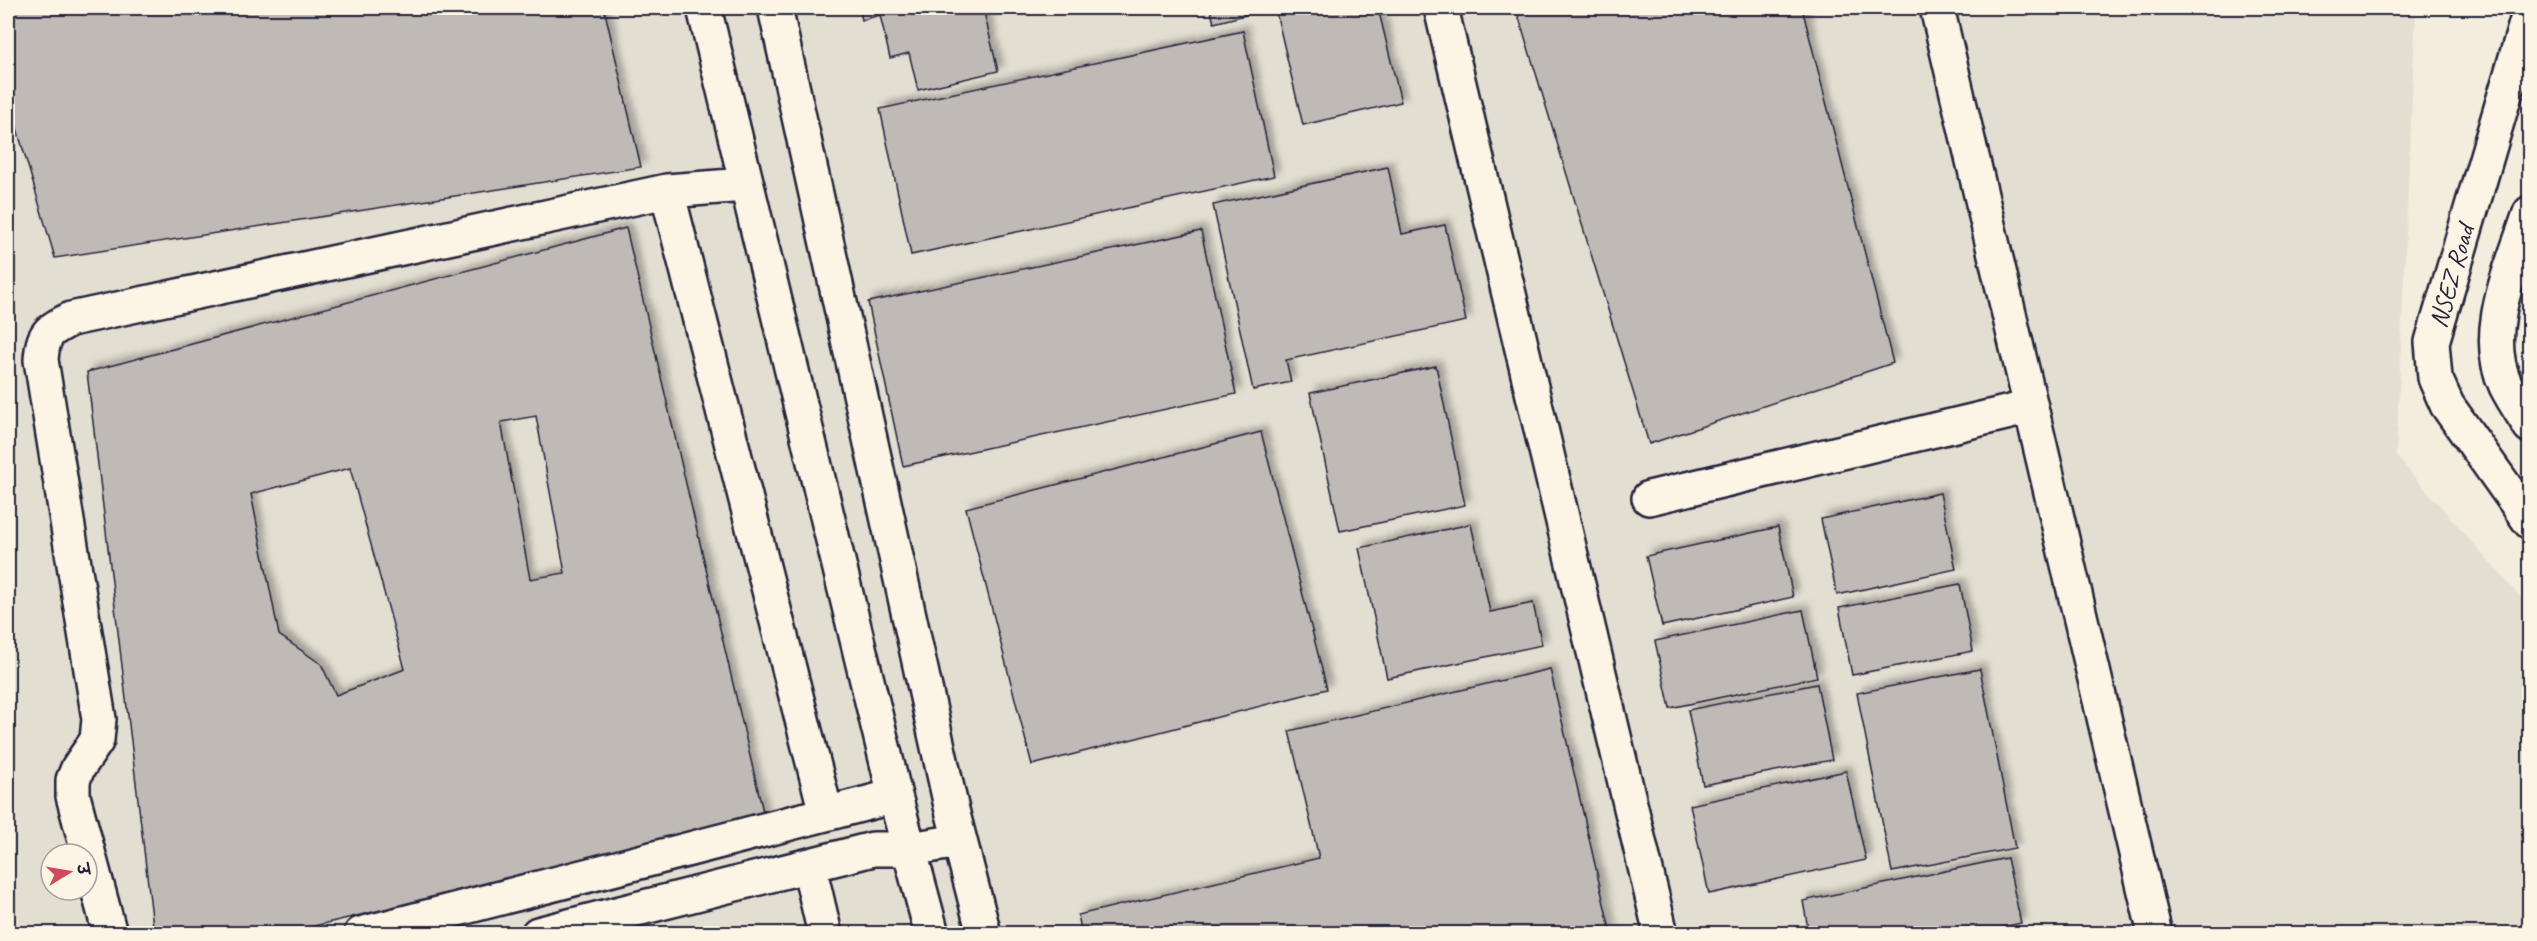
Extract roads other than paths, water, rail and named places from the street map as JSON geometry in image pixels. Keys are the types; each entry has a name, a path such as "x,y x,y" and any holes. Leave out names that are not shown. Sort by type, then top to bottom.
{"street":[{"path":"704,8 745,185 895,796 932,933"},
{"path":"775,8 960,841 984,933"},
{"path":"1441,8 1661,933"},
{"path":"1937,8 2155,933"},
{"name":"NSEZ Road","path":"2529,10 2432,342 2435,378 2447,405 2529,522"},
{"path":"110,933 73,796 73,780 78,768 97,740 99,719 41,360 43,340 55,327 71,319 667,191 745,185"},
{"path":"667,191 826,813"},
{"path":"2529,213 2499,309 2497,351 2505,385 2529,426"},
{"path":"1649,498 2031,407"},
{"path":"361,933 895,796"},
{"path":"538,933 873,849 909,849 960,841"},
{"path":"809,866 825,933"}]}
